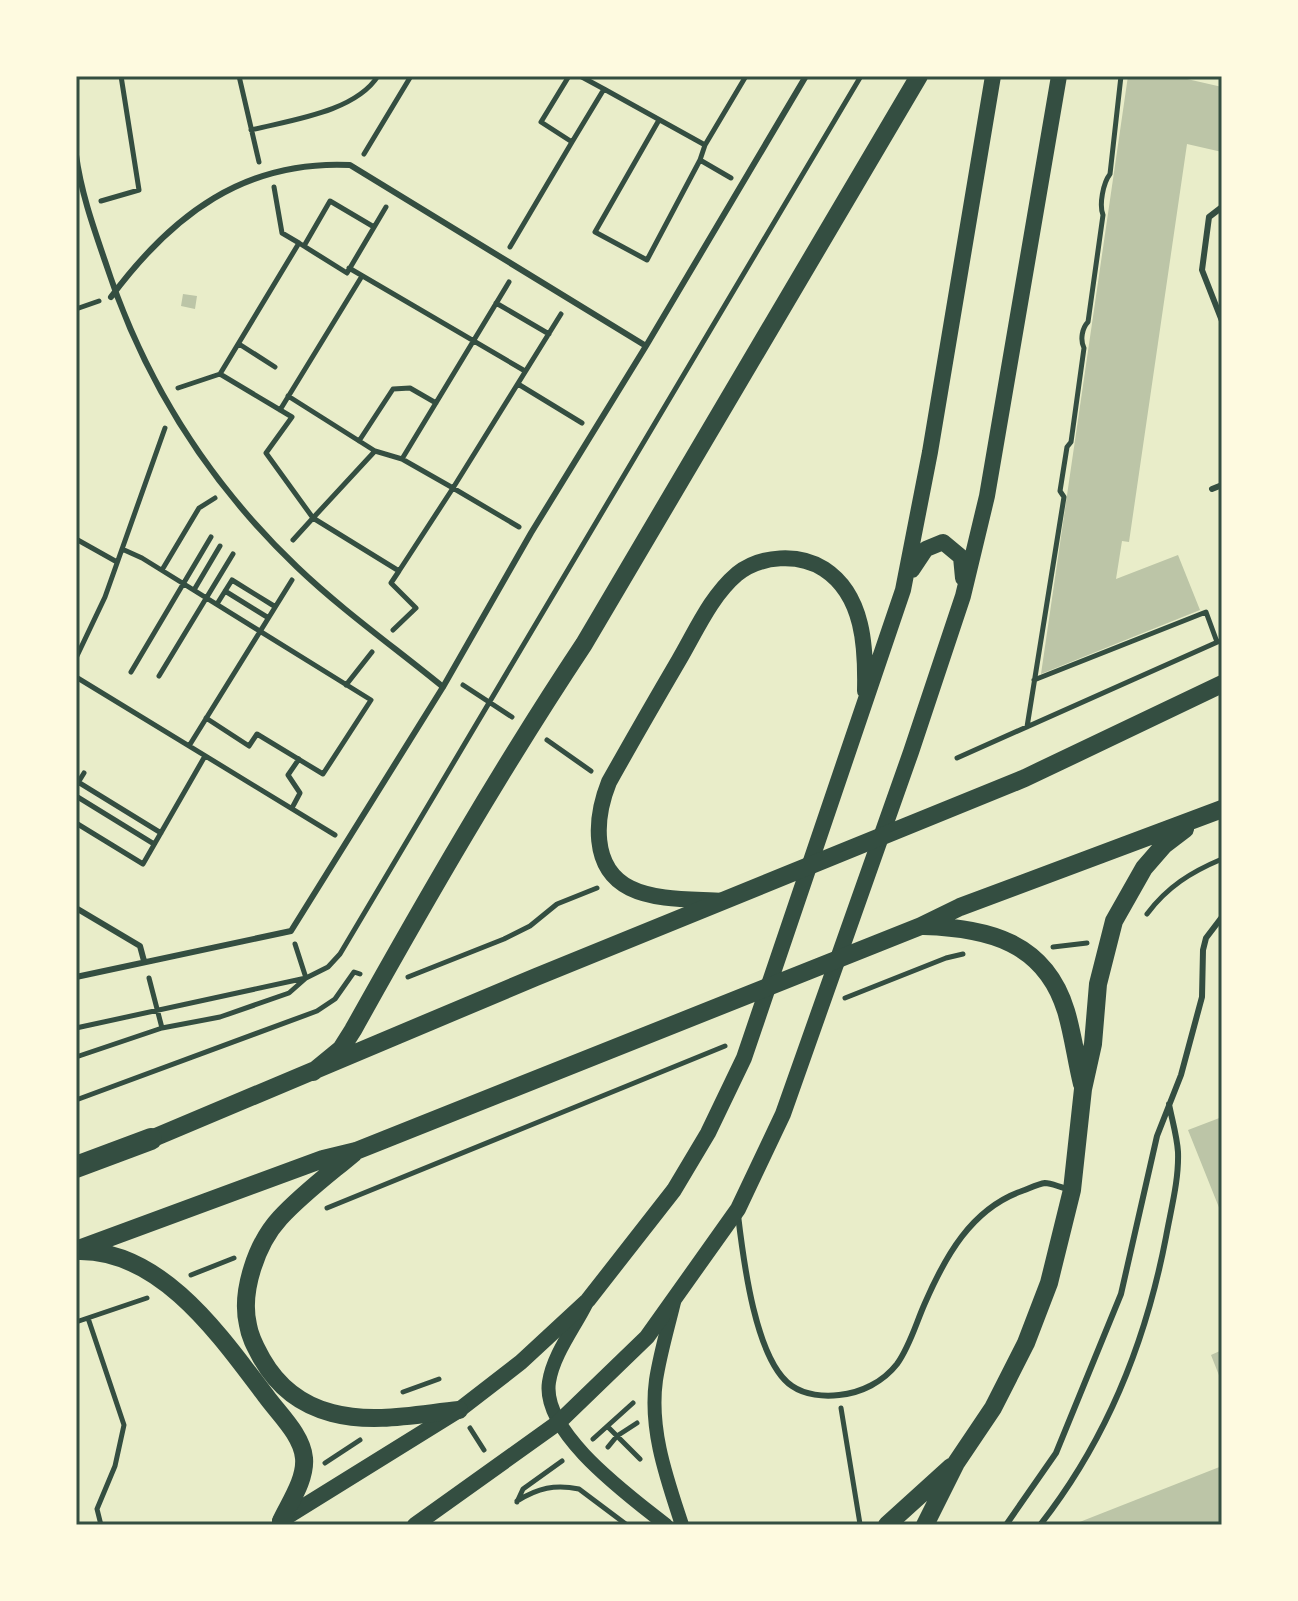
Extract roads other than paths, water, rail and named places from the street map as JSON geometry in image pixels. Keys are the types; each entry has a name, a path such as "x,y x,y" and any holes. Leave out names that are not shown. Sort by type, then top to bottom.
{"highway":[{"path":"76,1167 151,1139"}],"main road":[{"path":"313,1072 330,1060 347,1040 528,728 584,644 919,76"},
{"path":"903,590 930,452 993,76"},
{"path":"415,1525 559,1422 647,1337 738,1209 783,1114 963,596 987,496 1059,76"},
{"path":"278,1523 462,1415 588,1300 674,1190 708,1133 744,1058 903,590 914,563 926,549 943,542 961,557 963,596"},
{"path":"723,901 630,889 616,879 599,845 597,825 600,805 609,782 709,607 736,575 751,565 767,560 801,559 821,567 836,578 849,595 866,650 864,708"},
{"path":"151,1139 1025,778 1222,684"},
{"path":"76,1251 323,1159 356,1151 921,926 960,907 1217,811"},
{"path":"925,1525 956,1463 993,1408 1026,1343 1049,1283 1072,1190 1083,1089 1093,1044 1098,984 1114,921 1144,868 1164,845 1193,823 1217,811"},
{"path":"921,926 956,927 994,935 1013,942 1030,955 1057,988 1066,1012 1083,1089"},
{"path":"356,1151 280,1218 261,1248 249,1283 247,1323 253,1341 286,1390 305,1404 353,1417 462,1415"},
{"path":"76,1251 94,1251 113,1256 166,1284 204,1316 282,1416 303,1449 305,1462 301,1478 278,1523"},
{"path":"887,1525 956,1463"}],"street":[{"path":"588,1300 554,1365 548,1384 552,1409 593,1466 666,1525"},
{"path":"675,1301 656,1381 655,1420 661,1455 682,1525"}],"lane":[{"path":"76,977 291,931 443,687 531,533 806,76"},
{"path":"76,155 80,182 113,294 170,412 252,522 282,553 443,687"},
{"path":"113,294 151,248 194,209 240,183 262,174 331,164 350,165 646,346"},
{"path":"1222,207 1209,217 1202,270 1222,321"},
{"path":"1212,489 1222,485"},
{"path":"76,908 140,946 144,961"},
{"path":"1006,1525 1056,1453 1121,1294 1157,1136 1181,1075 1202,997 1206,938 1222,917"},
{"path":"1040,1525 1090,1448 1138,1347 1164,1248 1177,1173 1178,1150 1169,1104"},
{"path":"738,1209 748,1285 765,1347 778,1372 792,1386 810,1393 839,1395 864,1389 881,1380 897,1364 945,1261 969,1226 985,1210 1010,1195 1044,1183 1072,1190"}]}
